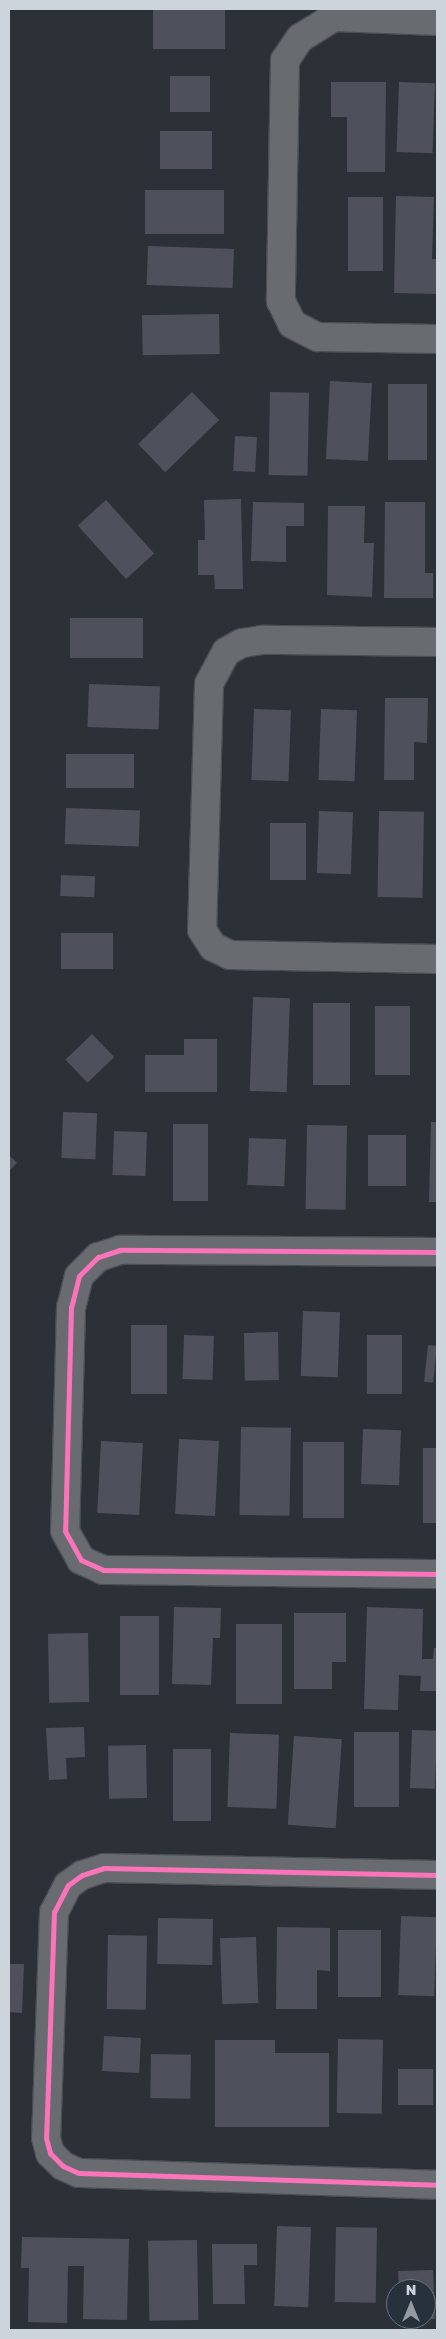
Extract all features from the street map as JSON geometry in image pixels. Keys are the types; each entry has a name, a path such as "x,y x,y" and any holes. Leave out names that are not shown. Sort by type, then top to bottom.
{"street":[{"path":"437,22 334,17 300,38 285,60 281,301 292,324 318,337 437,339"},
{"path":"437,642 262,640 242,643 226,652 209,684 202,930 213,947 230,955 437,959"},
{"path":"437,1252 120,1250 98,1257 79,1276 71,1307 65,1530 81,1560 103,1570 437,1574"},
{"path":"437,1875 104,1868 82,1875 68,1885 54,1912 46,2138 50,2153 63,2166 79,2173 437,2184"}],"building":[{"path":"153,9 225,9 225,49 153,49"},
{"path":"170,76 210,76 210,112 170,112"},
{"path":"331,82 386,82 385,172 347,172 347,117 331,117"},
{"path":"399,82 435,83 433,153 397,152"},
{"path":"160,131 212,131 212,169 160,169"},
{"path":"145,190 224,190 224,234 145,234"},
{"path":"396,196 434,197 432,259 437,259 437,294 394,293"},
{"path":"348,197 383,197 383,271 348,271"},
{"path":"148,246 234,249 233,288 147,285"},
{"path":"219,314 220,354 143,355 142,315"},
{"path":"330,381 372,383 368,461 326,459"},
{"path":"388,384 427,384 427,460 388,460"},
{"path":"192,392 219,420 165,472 138,444"},
{"path":"270,392 309,393 308,476 269,475"},
{"path":"235,436 257,437 255,472 233,471"},
{"path":"241,499 243,589 215,589 214,575 198,575 198,540 205,540 204,500"},
{"path":"106,500 154,554 126,579 78,525"},
{"path":"253,502 304,503 304,526 286,526 286,562 251,561"},
{"path":"385,502 425,502 425,573 433,573 433,598 384,598"},
{"path":"328,506 365,506 364,543 374,543 372,597 327,595"},
{"path":"70,618 143,618 143,658 70,658"},
{"path":"89,684 160,686 158,729 87,727"},
{"path":"385,698 428,698 427,743 414,742 414,780 384,780"},
{"path":"254,709 291,710 288,781 252,780"},
{"path":"321,709 357,710 355,781 319,780"},
{"path":"66,754 134,754 134,788 66,788"},
{"path":"66,808 140,811 139,847 65,844"},
{"path":"319,811 353,812 351,874 317,873"},
{"path":"379,811 424,812 422,898 377,897"},
{"path":"270,823 306,823 306,880 270,880"},
{"path":"61,875 95,876 94,897 60,896"},
{"path":"61,933 113,933 113,969 61,969"},
{"path":"253,997 290,998 287,1092 250,1091"},
{"path":"313,1003 350,1003 350,1085 313,1085"},
{"path":"375,1006 410,1006 410,1075 375,1075"},
{"path":"92,1034 114,1057 88,1083 65,1060"},
{"path":"184,1039 217,1039 217,1092 145,1092 145,1055 184,1055"},
{"path":"63,1112 97,1113 95,1159 61,1158"},
{"path":"431,1122 437,1122 437,1202 429,1202"},
{"path":"173,1124 208,1124 208,1201 173,1201"},
{"path":"307,1125 347,1126 346,1210 306,1209"},
{"path":"114,1131 147,1132 145,1176 112,1175"},
{"path":"368,1135 406,1135 406,1186 368,1186"},
{"path":"249,1138 286,1139 284,1186 247,1185"},
{"path":"9,1155 17,1163 9,1171"},
{"path":"303,1311 340,1312 338,1377 301,1376"},
{"path":"131,1325 167,1325 167,1394 131,1394"},
{"path":"278,1332 279,1380 245,1381 244,1333"},
{"path":"184,1335 214,1336 212,1380 182,1379"},
{"path":"367,1335 402,1335 402,1394 367,1394"},
{"path":"428,1345 437,1346 433,1383 424,1382"},
{"path":"241,1427 291,1428 289,1516 239,1515"},
{"path":"363,1429 401,1430 399,1485 361,1484"},
{"path":"179,1439 219,1441 215,1516 175,1514"},
{"path":"101,1441 143,1443 139,1515 97,1513"},
{"path":"303,1442 344,1442 344,1518 303,1518"},
{"path":"423,1448 437,1448 437,1523 423,1523"},
{"path":"174,1607 221,1608 220,1638 213,1638 211,1685 172,1684"},
{"path":"367,1607 423,1609 422,1659 433,1659 434,1648 437,1648 437,1691 420,1691 421,1676 399,1675 398,1710 364,1709"},
{"path":"294,1613 346,1613 346,1662 332,1662 332,1689 294,1689"},
{"path":"120,1616 159,1616 159,1695 120,1695"},
{"path":"236,1624 282,1624 282,1704 236,1704"},
{"path":"88,1633 89,1702 49,1703 48,1634"},
{"path":"84,1727 85,1757 66,1758 67,1779 49,1780 46,1728"},
{"path":"412,1730 437,1731 435,1789 410,1788"},
{"path":"354,1732 399,1732 399,1807 354,1807"},
{"path":"230,1733 279,1735 276,1809 227,1807"},
{"path":"294,1736 342,1739 336,1828 288,1825"},
{"path":"146,1745 147,1798 109,1799 108,1746"},
{"path":"173,1749 211,1749 211,1821 173,1821"},
{"path":"401,1916 437,1917 434,1996 398,1995"},
{"path":"158,1918 213,1919 212,1965 157,1964"},
{"path":"277,1927 330,1928 330,1971 317,1970 317,2009 276,2009"},
{"path":"338,1930 381,1930 381,1997 338,1997"},
{"path":"108,1935 147,1936 146,2010 107,2009"},
{"path":"256,1937 258,2003 222,2004 220,1938"},
{"path":"9,1964 24,1964 22,2013 9,2012"},
{"path":"104,2036 141,2038 139,2073 102,2071"},
{"path":"338,2039 383,2040 382,2114 337,2113"},
{"path":"215,2040 275,2040 275,2053 329,2053 329,2127 215,2127"},
{"path":"151,2054 191,2055 190,2099 150,2098"},
{"path":"398,2069 433,2069 433,2105 398,2105"},
{"path":"277,2226 311,2227 308,2307 274,2306"},
{"path":"336,2227 377,2228 376,2303 335,2302"},
{"path":"22,2237 129,2239 127,2320 83,2319 84,2266 68,2266 67,2323 28,2322 29,2268 21,2268"},
{"path":"197,2240 198,2320 149,2321 148,2241"},
{"path":"212,2244 257,2244 257,2265 244,2265 245,2304 213,2304"},
{"path":"433,2270 433,2279 398,2279 398,2271"}],"cycle path":[{"path":"437,1252 120,1250 98,1257 79,1276 71,1307 65,1531 81,1560 103,1570 437,1574"},
{"path":"437,1875 104,1868 82,1875 68,1885 54,1912 46,2138 50,2153 63,2166 79,2173 437,2185"}]}
